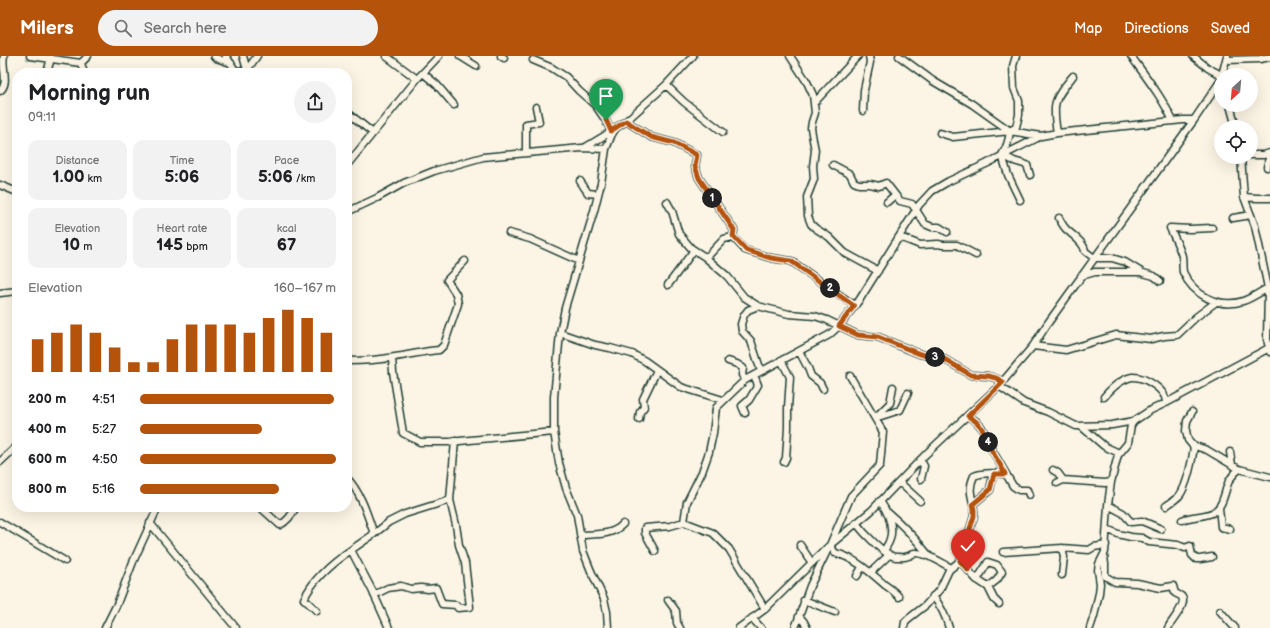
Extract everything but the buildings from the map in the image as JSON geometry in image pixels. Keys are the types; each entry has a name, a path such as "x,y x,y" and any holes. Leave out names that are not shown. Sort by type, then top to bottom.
{"street":[{"path":"0,91 4,86 5,80 2,64 4,56"},
{"path":"30,56 80,63"},
{"path":"80,63 88,56"},
{"path":"214,56 230,63"},
{"path":"226,56 234,68"},
{"path":"243,56 248,68"},
{"path":"251,68 257,56"},
{"path":"386,56 417,79"},
{"path":"352,159 417,79 439,56"},
{"path":"460,56 476,66"},
{"path":"582,148 614,130 626,121 666,85 693,56"},
{"path":"790,56 807,82 813,95 815,113 811,128 815,150 813,166 814,179 807,198 808,216 811,224 846,253 878,271"},
{"path":"814,103 858,56"},
{"path":"864,111 864,90 870,62 869,56"},
{"path":"899,56 933,81 972,104 1010,131"},
{"path":"1010,131 1016,127 1019,115 1019,101 1014,88 1013,69 1016,56"},
{"path":"1131,56 1156,90 1173,121"},
{"path":"1193,56 1214,71"},
{"path":"1224,68 1226,58 1260,59 1270,57"},
{"path":"48,68 51,58"},
{"path":"533,60 552,68 566,77 578,91 596,106 614,130"},
{"path":"80,63 82,68"},
{"path":"423,73 437,85 454,105"},
{"path":"1057,133 1054,111 1055,104 1057,97 1073,76"},
{"path":"666,85 723,132"},
{"path":"739,628 765,609 830,545 880,501 920,460 1001,384 1033,346 1081,276 1214,90"},
{"path":"526,153 526,124 539,122 536,108"},
{"path":"352,116 373,133"},
{"path":"684,522 687,502 702,472 709,452 716,408 745,380 829,335 839,326 860,299 916,209 932,191 949,181 1041,136 1057,133 1194,120"},
{"path":"626,121 651,137 674,143 697,155 695,166 699,178 734,230 733,236"},
{"path":"608,628 608,612 604,599 583,551 577,515 562,475 554,432 554,397 560,333 565,308 598,194 606,149 614,130"},
{"path":"1002,155 1009,141 1010,131"},
{"path":"940,133 953,137 1010,131 1041,136"},
{"path":"352,210 404,183 434,171 483,157 582,148 606,149"},
{"path":"1258,155 1270,154 1267,167"},
{"path":"1002,155 1014,162 1027,165 1030,175"},
{"path":"1002,155 1008,175 1020,200"},
{"path":"1168,628 1180,611 1183,601 1183,598 1180,595 1175,593 1173,586 1161,588 1136,583 1115,582 1105,576 1104,556 1111,482 1119,453 1128,443 1130,425 1134,421 1149,411 1269,350 1268,288 1255,226 1244,197 1242,164"},
{"path":"833,165 850,174 854,182 859,184 879,186 886,183 900,201 912,204 925,224 932,227 939,227 947,232"},
{"path":"580,181 588,193 598,194"},
{"path":"0,185 12,190"},
{"path":"887,202 895,195"},
{"path":"1244,197 1270,198"},
{"path":"667,202 672,211 679,234 691,248 705,257 726,276 744,297 758,306 789,314 815,316 858,335 878,337 920,354 944,359 971,375 996,378 1001,384 1024,402 1048,412 1072,425 1082,426 1134,421"},
{"path":"1233,218 1251,215"},
{"path":"1059,218 1065,227 1085,248 1085,251 1094,258 1112,258 1125,262 1142,272 1154,276 1160,281"},
{"path":"1212,228 1170,228 1182,257 1183,270 1190,283 1200,294 1216,302 1231,304 1244,300 1268,288"},
{"path":"509,233 530,239 579,261"},
{"path":"705,257 724,240 733,236"},
{"path":"733,236 746,250 771,258 791,261 854,306"},
{"path":"898,238 920,245 957,245 976,255"},
{"path":"668,285 694,250"},
{"path":"352,361 392,358 425,351 439,350 444,344 458,304 456,294 447,280 465,261"},
{"path":"1081,276 1095,272 1142,272"},
{"path":"0,293 12,292"},
{"path":"1033,346 1066,350 1116,335 1151,339 1177,335 1196,317 1216,302"},
{"path":"758,306 748,310 744,315 741,324 742,331 751,341 761,371"},
{"path":"560,333 595,345 632,354 645,361 681,387 723,400"},
{"path":"799,351 811,376 820,383 823,389"},
{"path":"392,358 403,432 420,442 455,441 554,432"},
{"path":"781,360 790,377 786,458 784,462"},
{"path":"728,361 743,368 742,375 745,380"},
{"path":"640,419 640,412 644,407 643,399 657,370"},
{"path":"745,413 742,406 749,400 758,385 754,375"},
{"path":"794,628 804,600 851,496 880,465 883,432 850,376"},
{"path":"1104,397 1115,386 1132,377 1142,379 1157,386 1166,400 1166,403"},
{"path":"875,418 890,403 893,387"},
{"path":"875,418 900,410 908,393"},
{"path":"1192,412 1187,421 1186,431 1188,440 1194,445 1207,450 1239,469 1270,477"},
{"path":"968,416 976,421 982,428 992,450 1013,486 1019,490 1027,490 1029,495"},
{"path":"1082,426 1104,446 1119,453"},
{"path":"374,595 388,588 401,586 411,589 436,588 442,604 456,604 458,608 470,607 465,563 459,545 450,500 455,441"},
{"path":"1166,506 1182,491 1192,460 1194,445"},
{"path":"0,462 12,451"},
{"path":"1230,452 1232,465"},
{"path":"920,460 924,466 921,479"},
{"path":"1182,520 1188,517 1200,517 1210,514 1219,508 1223,501 1229,481 1239,469"},
{"path":"1053,470 1058,473 1063,480"},
{"path":"904,628 905,622 926,605 940,589 951,568 960,561 974,516 973,504 970,496 970,485 974,476 979,474 1005,474"},
{"path":"973,504 990,490 994,474"},
{"path":"1057,483 1063,480 1105,483 1111,482"},
{"path":"899,482 920,501"},
{"path":"352,484 366,512 374,534"},
{"path":"317,611 304,599 308,590 340,557 389,522 404,514 450,500"},
{"path":"871,572 886,553 891,531 886,511 880,501"},
{"path":"1108,505 1123,513 1131,522 1142,521 1161,528"},
{"path":"1219,508 1221,527 1230,529"},
{"path":"886,511 920,543 930,557"},
{"path":"105,628 117,604 133,562 156,512"},
{"path":"266,512 280,525 285,522 293,512"},
{"path":"0,522 64,561"},
{"path":"656,551 645,533 645,528 670,526 684,522 713,533 729,549 765,609"},
{"path":"150,523 236,628"},
{"path":"856,523 870,539 886,553 895,557 906,558 914,553 930,557 951,568"},
{"path":"580,535 599,535 619,529 623,524"},
{"path":"1107,529 1131,538 1142,538 1149,542 1178,545 1185,548 1190,546 1192,555 1196,559 1200,560 1212,557"},
{"path":"800,545 812,563"},
{"path":"830,545 836,553 843,554 871,572 900,597"},
{"path":"1003,552 1062,548 1089,550 1094,547 1106,545"},
{"path":"1062,548 1064,557 1062,575"},
{"path":"351,550 389,628"},
{"path":"1090,628 1099,593 1099,564 1104,556"},
{"path":"960,561 977,580 988,587 994,599 999,604"},
{"path":"977,580 988,562 996,565 1002,572 997,580 988,587"},
{"path":"857,576 862,567"},
{"path":"933,596 938,602 949,628"},
{"path":"668,600 676,611 677,623 680,628"},
{"path":"804,600 834,612"},
{"path":"1220,611 1234,628"},
{"path":"799,616 807,628"},
{"path":"752,618 761,628"}],"route":[{"path":"606,120 611,131 626,121 651,137 674,143 697,155 695,166 699,178 734,230 733,236 746,250 771,258 791,261 848,300 854,306 839,326 858,335 878,337 920,354 944,359 971,375 988,376 1003,382 968,416 976,421 986,434 988,442 1005,474 994,474 990,490 973,504 974,516 960,561 968,570"}]}
